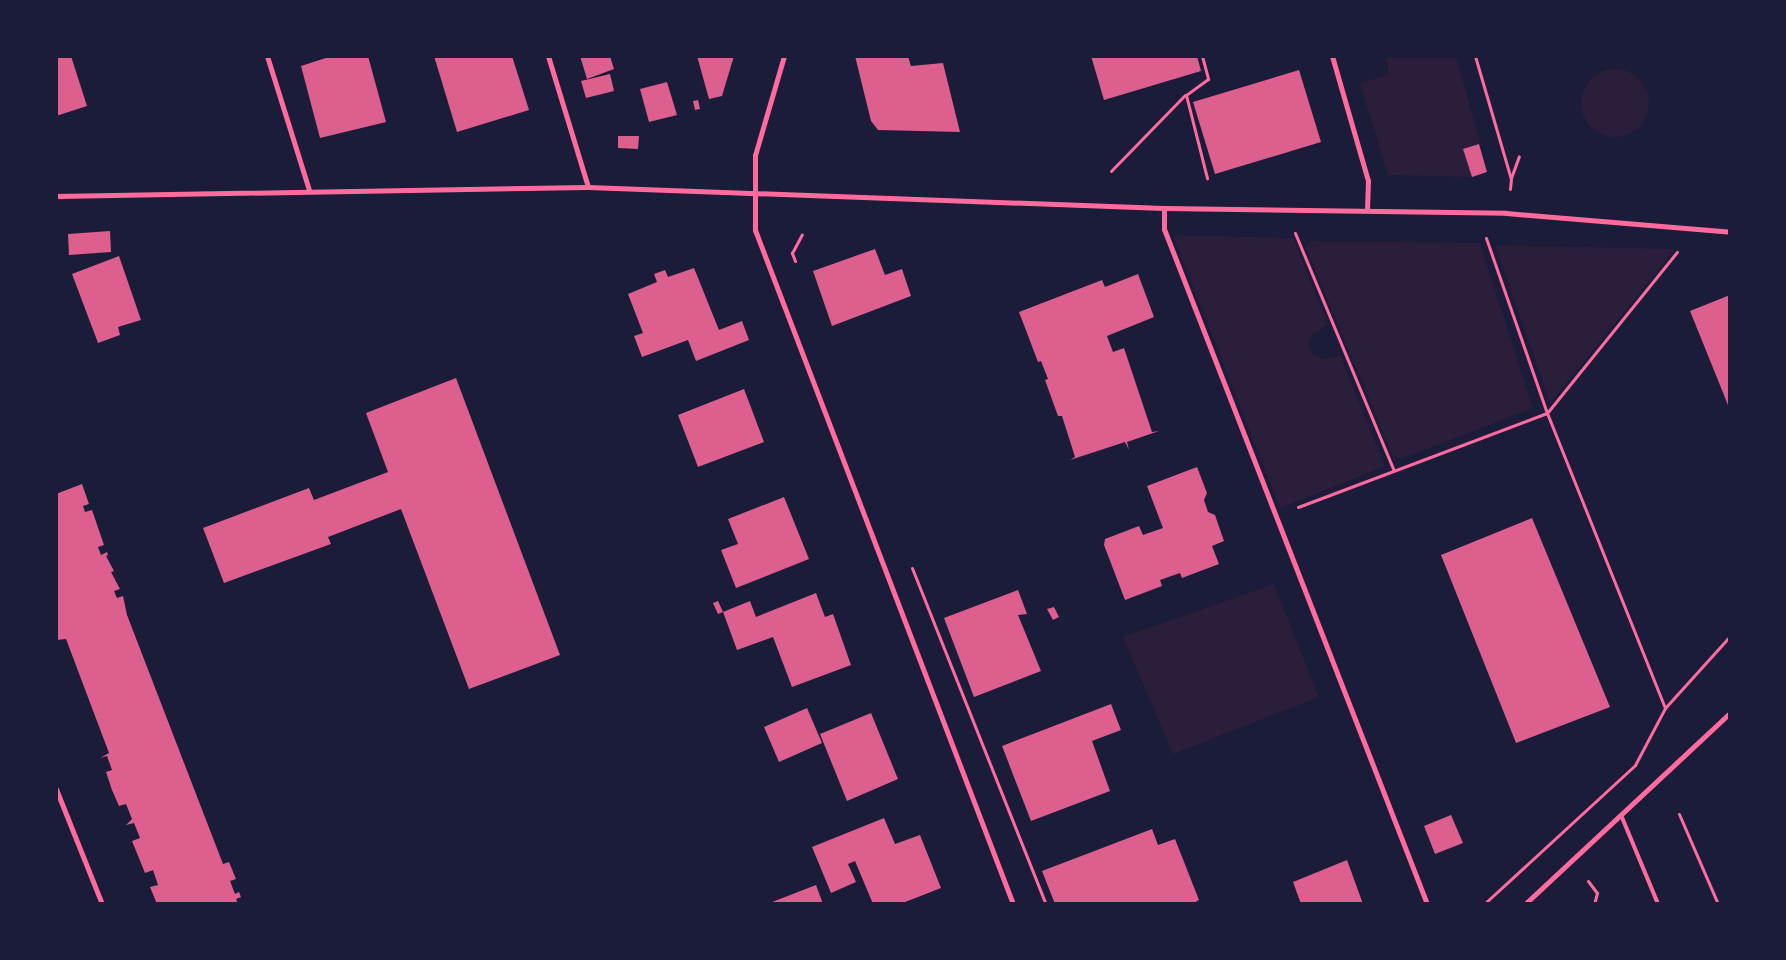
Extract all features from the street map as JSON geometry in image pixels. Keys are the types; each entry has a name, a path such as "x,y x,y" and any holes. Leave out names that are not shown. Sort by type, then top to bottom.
{"street":[{"path":"267,56 309,190"},
{"path":"548,56 588,187"},
{"path":"784,56 755,155 755,230 1013,904"},
{"path":"1332,56 1368,181 1367,209"},
{"path":"56,196 309,190 460,191 588,187 1164,208 1367,209 1506,214 1730,232"},
{"path":"1164,208 1164,229 1274,517 1427,904"},
{"path":"1525,904 1730,713"},
{"path":"56,789 102,904"}],"lane":[{"path":"1621,815 1658,904"}],"path":[{"path":"1111,171 1186,95 1208,79 1202,56"},
{"path":"1475,56 1511,179"},
{"path":"1186,95 1207,178"},
{"path":"1510,189 1511,179 1519,156"},
{"path":"1295,233 1393,469"},
{"path":"795,262 792,253 802,234"},
{"path":"1486,238 1547,413 1665,708"},
{"path":"1274,517 1393,469 1547,413 1684,244"},
{"path":"909,559 1046,904"},
{"path":"1484,904 1635,765 1665,708 1730,636"},
{"path":"1679,814 1718,904"},
{"path":"1588,881 1597,893 1594,904"}],"shaded area":[{"path":"1385,56 1456,56 1480,143 1463,149 1472,177 1388,175 1360,84 1389,74"},
{"path":"1615,69 1628,72 1639,79 1646,90 1649,103 1646,116 1639,127 1628,134 1615,137 1602,134 1591,127 1584,116 1581,103 1584,90 1591,79 1602,72"},
{"path":"1176,235 1293,238 1328,324 1313,334 1308,344 1313,355 1323,359 1340,355 1385,466 1280,508 1174,238"},
{"path":"1310,241 1480,243 1533,408 1401,459 1393,456 1306,248"},
{"path":"1495,245 1675,249 1550,403"},
{"path":"1274,584 1319,697 1173,754 1123,637"}],"building":[{"path":"56,56 71,56 87,106 56,116"},
{"path":"332,56 368,56 386,122 320,138 301,66"},
{"path":"434,56 512,56 529,110 457,132"},
{"path":"580,56 610,56 614,69 587,79"},
{"path":"697,56 734,56 722,96 709,99"},
{"path":"855,56 908,56 911,66 943,63 960,132 878,130 871,121"},
{"path":"1091,56 1197,56 1201,71 1104,100"},
{"path":"1299,70 1321,142 1215,174 1193,102"},
{"path":"610,74 614,91 586,98 581,81"},
{"path":"667,82 677,115 649,122 640,89"},
{"path":"698,100 700,109 695,110 693,101"},
{"path":"618,136 639,136 638,149 618,148"},
{"path":"1479,144 1487,172 1472,177 1463,149"},
{"path":"110,231 111,252 69,255 68,234"},
{"path":"875,249 885,275 902,269 911,296 832,326 813,271"},
{"path":"119,256 141,320 118,327 120,335 98,343 72,274"},
{"path":"694,268 719,330 742,321 749,340 696,361 688,340 642,357 634,336 643,333 628,294 657,282 654,274 665,270 668,277"},
{"path":"1138,274 1154,317 1107,336 1113,352 1124,348 1152,432 1159,431 1127,442 1129,450 1125,442 1070,460 1075,457 1062,416 1058,416 1045,380 1048,379 1041,361 1038,362 1019,312 1102,280 1105,287"},
{"path":"1730,295 1730,410 1690,311"},
{"path":"456,378 560,655 469,689 401,509 328,537 331,544 224,583 203,528 309,488 314,500 388,472 366,413"},
{"path":"744,389 764,442 698,467 678,415"},
{"path":"1197,467 1207,493 1204,500 1208,512 1215,515 1224,541 1212,546 1219,564 1182,578 1180,573 1160,580 1162,586 1125,600 1104,545 1105,539 1139,526 1143,535 1163,528 1147,486"},
{"path":"82,484 89,504 83,506 85,512 92,510 104,545 98,547 101,555 107,552 108,555 106,556 114,571 111,572 120,589 114,591 117,598 123,596 127,615 223,864 229,862 236,879 230,881 235,894 239,892 241,897 236,899 238,904 157,904 150,887 158,885 153,870 145,873 132,841 140,838 134,823 126,825 132,819 126,804 119,806 112,790 106,772 112,770 107,756 100,758 109,753 66,639 56,640 56,494"},
{"path":"784,497 809,559 736,588 721,550 738,544 728,519"},
{"path":"1532,518 1610,707 1516,743 1441,555"},
{"path":"1018,590 1027,614 1018,615 1041,671 974,697 944,618"},
{"path":"816,593 825,617 833,614 851,665 792,687 773,637 737,650 723,612 750,601 756,617"},
{"path":"718,601 723,612 718,614 713,603"},
{"path":"1054,607 1059,617 1053,620 1047,609"},
{"path":"1111,704 1121,730 1092,741 1110,791 1031,821 1002,746"},
{"path":"807,708 822,743 779,762 764,727"},
{"path":"871,713 898,779 847,801 820,734"},
{"path":"1451,815 1463,843 1435,854 1424,826"},
{"path":"884,818 895,844 920,835 941,888 900,904 873,904 855,861 848,864 856,882 831,893 812,847"},
{"path":"1152,829 1158,845 1175,839 1199,900 1192,904 1055,904 1042,871"},
{"path":"1347,860 1363,904 1301,904 1293,882"},
{"path":"816,885 823,904 767,904"}]}
